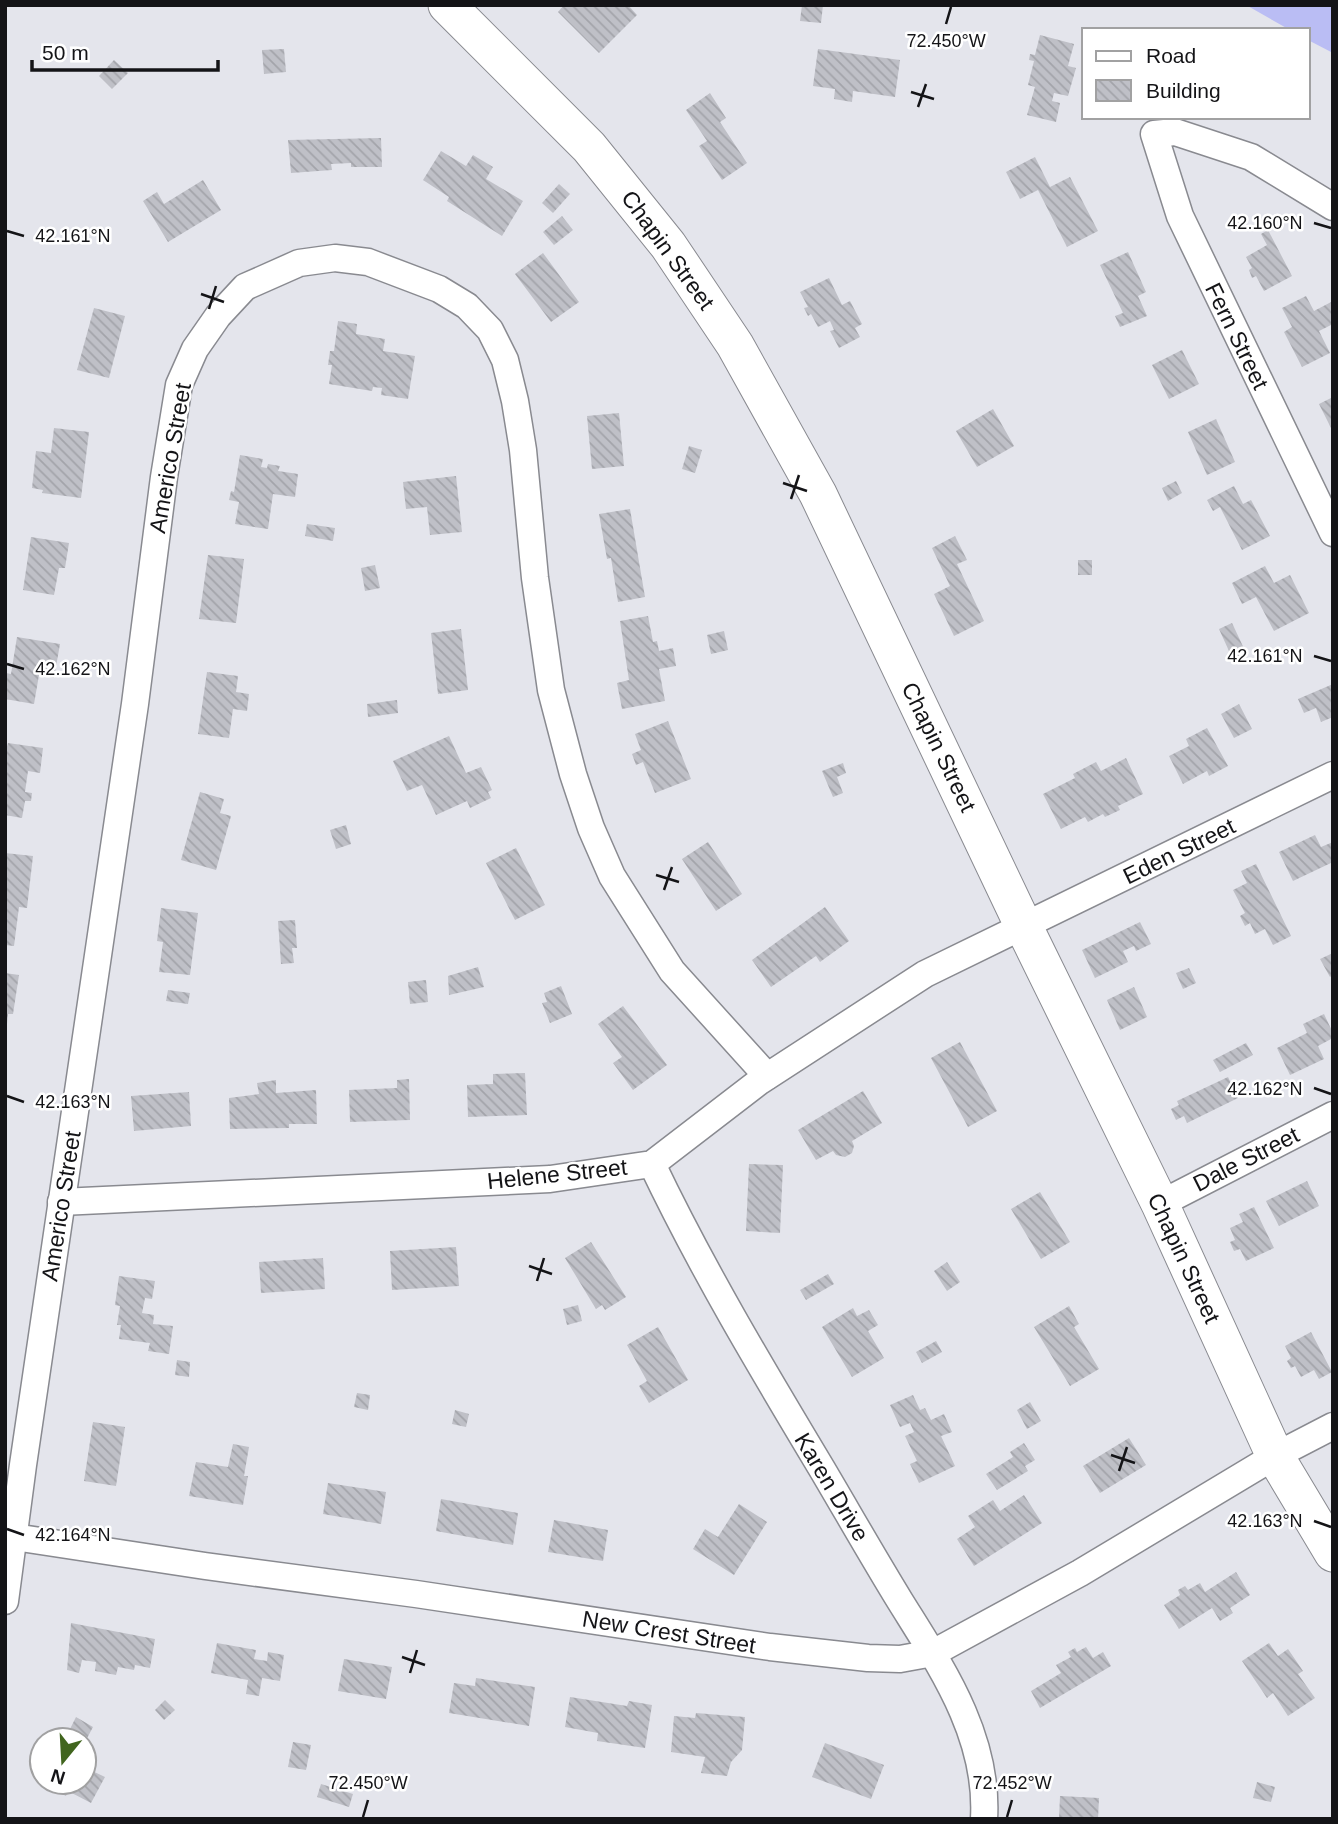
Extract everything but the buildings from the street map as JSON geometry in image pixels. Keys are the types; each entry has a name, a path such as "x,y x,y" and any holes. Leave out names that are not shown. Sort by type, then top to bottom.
{"main road":[{"name":"Chapin Street","path":"447,5 589,147 668,246 735,345 818,494 1024,927 1160,1203 1275,1456 1333,1553"}],"street":[{"name":"Fern Street","path":"1333,206 1251,157 1175,132 1154,135 1180,216 1333,533"},
{"name":"Americo Street","path":"5,1601 133,718 163,477 180,385 195,349 218,317 245,287 299,262 335,258 368,262 439,289 467,306 490,330 505,360 517,413 535,578 551,690 573,774 592,828 612,876 672,971 767,1076"},
{"name":"Eden Street","path":"1024,927 1333,775"},
{"name":"Helene Street","path":"61,1202 550,1180 652,1164 767,1076 925,974 1024,927"},
{"name":"Dale Street","path":"1160,1203 1333,1115"},
{"name":"Karen Drive","path":"652,1164 673,1208 767,1377 947,1675 972,1738 984,1789 984,1819"},
{"name":"New Crest Street","path":"14,1538 770,1647 900,1659 933,1653 1080,1573 1275,1456 1333,1426"}],"shaded area":[{"path":"1246,5 1333,5 1333,53 1310,41 1310,28 1286,28"}]}
